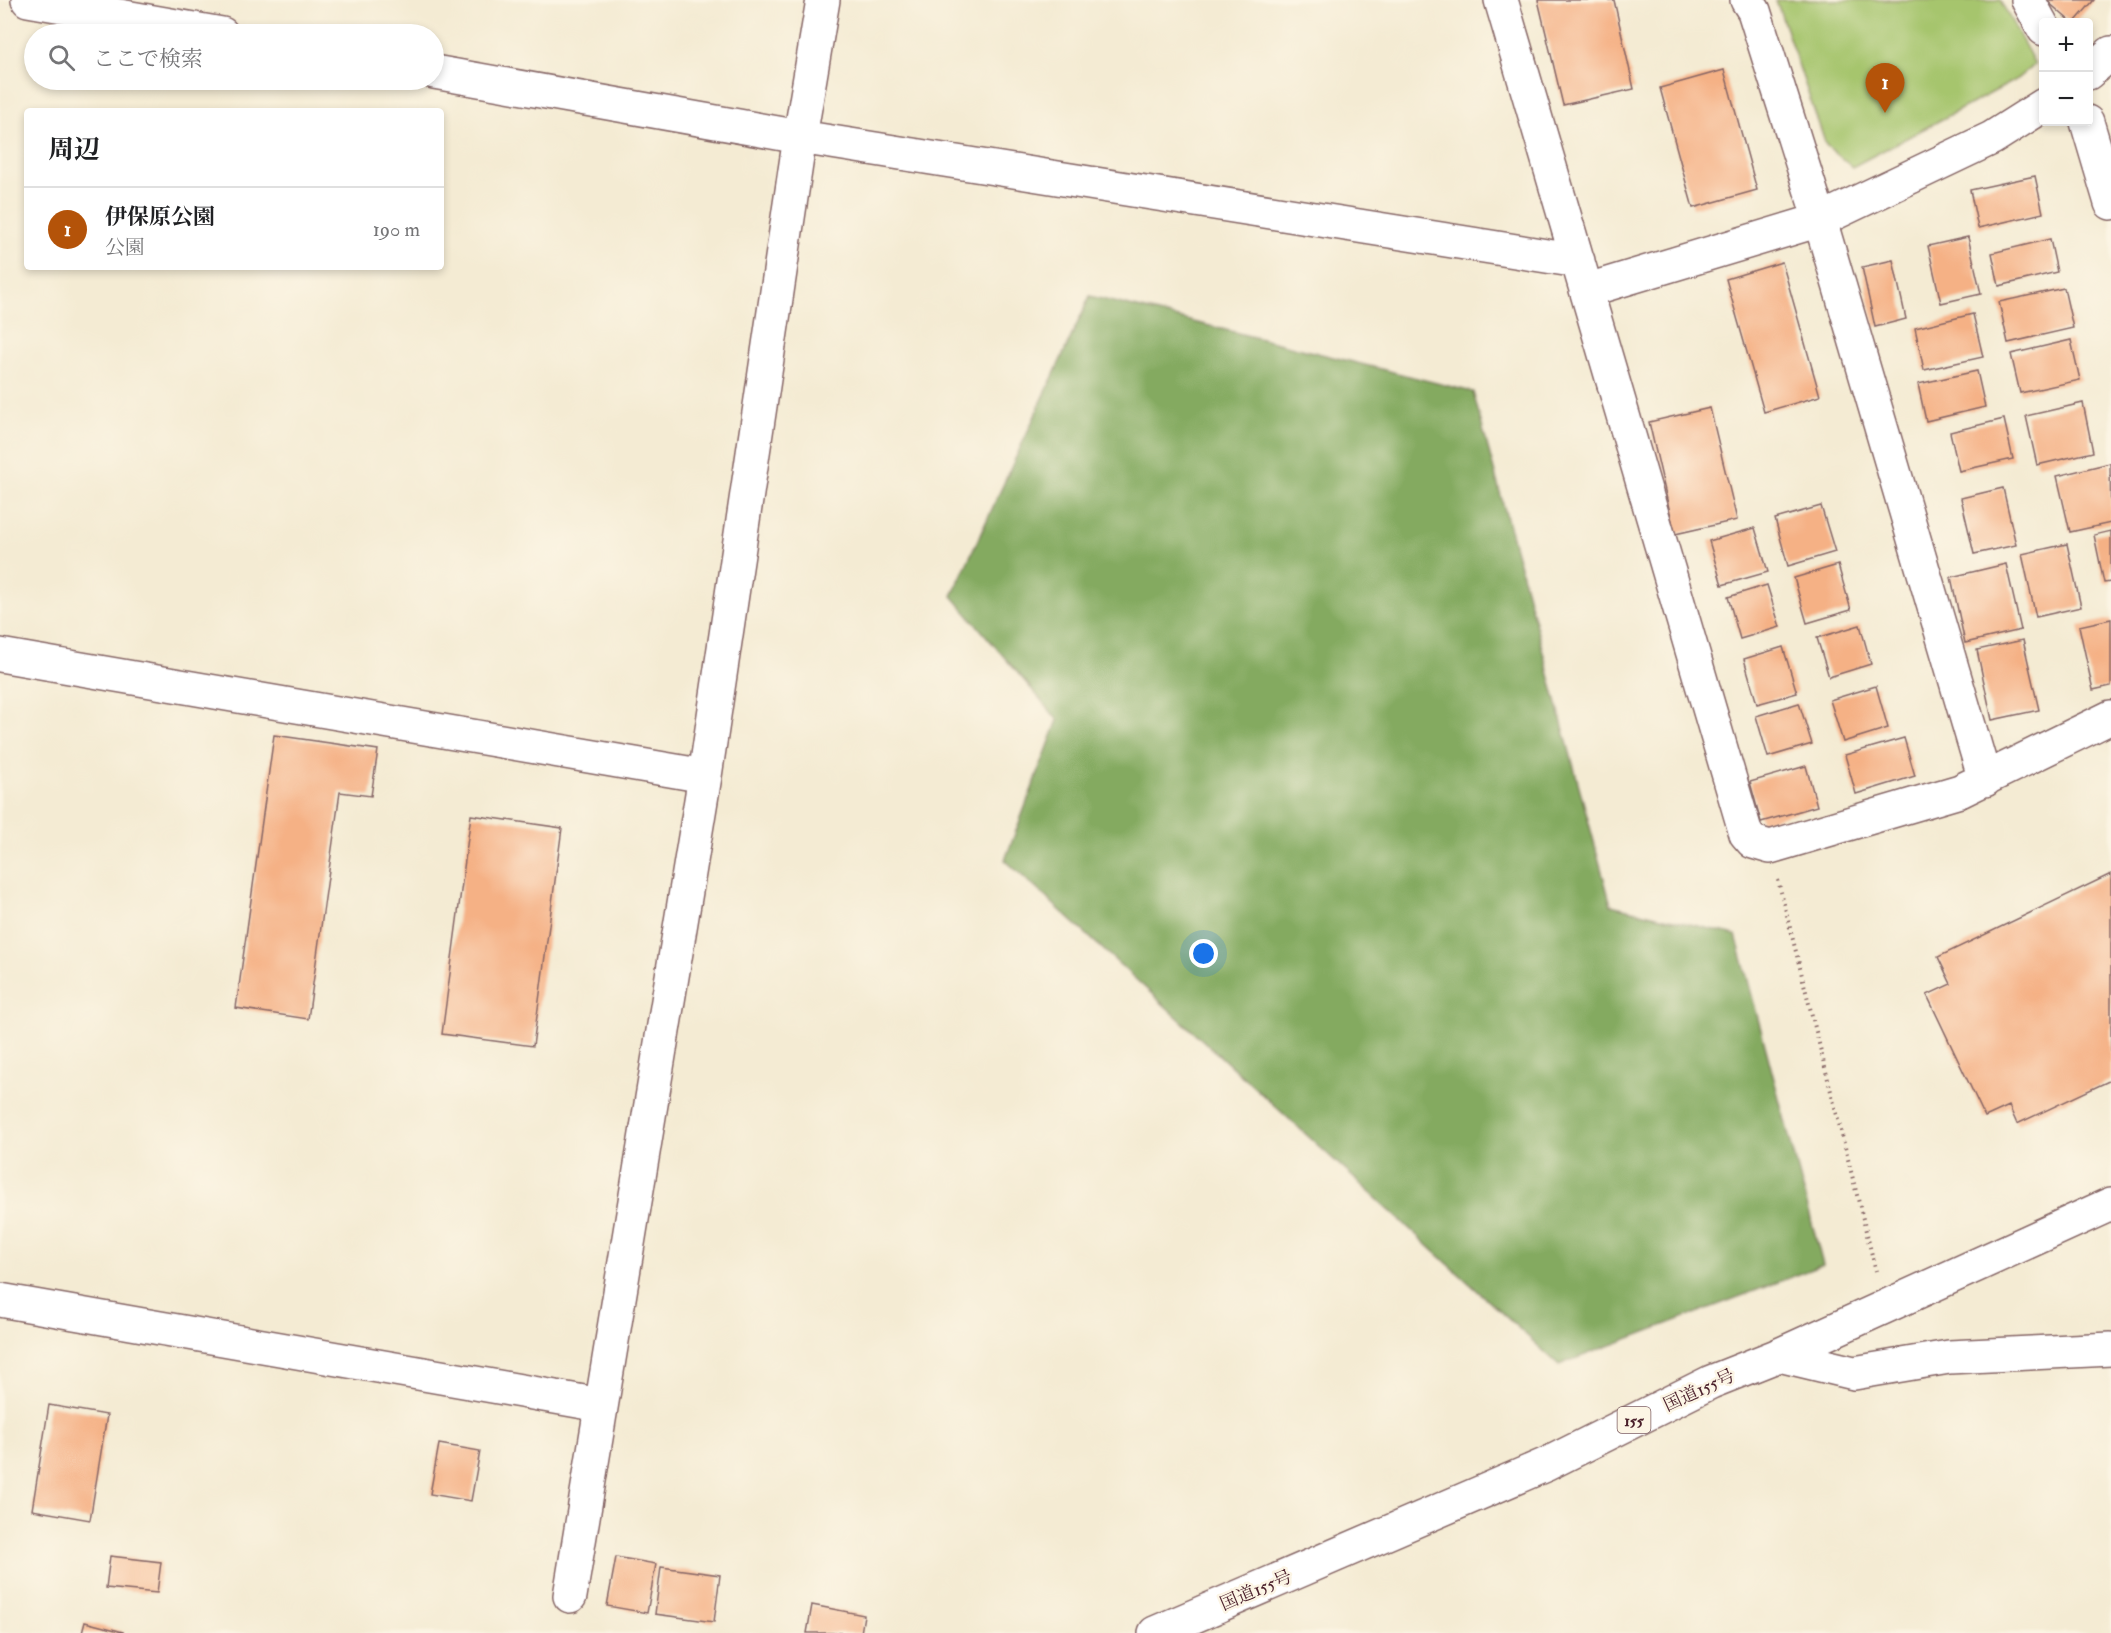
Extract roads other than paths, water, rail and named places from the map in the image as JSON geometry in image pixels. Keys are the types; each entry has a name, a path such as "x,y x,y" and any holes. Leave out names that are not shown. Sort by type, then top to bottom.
{"main road":[{"path":"27,0 165,24"},
{"path":"570,1596 705,776 800,137 823,0"},
{"path":"1501,0 1746,834 1753,842 1770,847 1960,791 2111,717"},
{"path":"1747,0 1754,11 1820,220 1984,780"},
{"path":"2028,0 2039,21"},
{"path":"2093,68 2111,53"},
{"path":"444,74 1583,275 1820,220 1992,138 2039,108"},
{"path":"2088,126 2111,203"},
{"path":"0,655 705,776"},
{"name":"国道155号","path":"1155,1633 1547,1464 1711,1382 1779,1355 2111,1204"},
{"path":"0,1300 601,1405"},
{"path":"1779,1355 1854,1373 1948,1357 2111,1349"}],"place":[{"name":"伊保原公園","path":"1885,113"}]}
